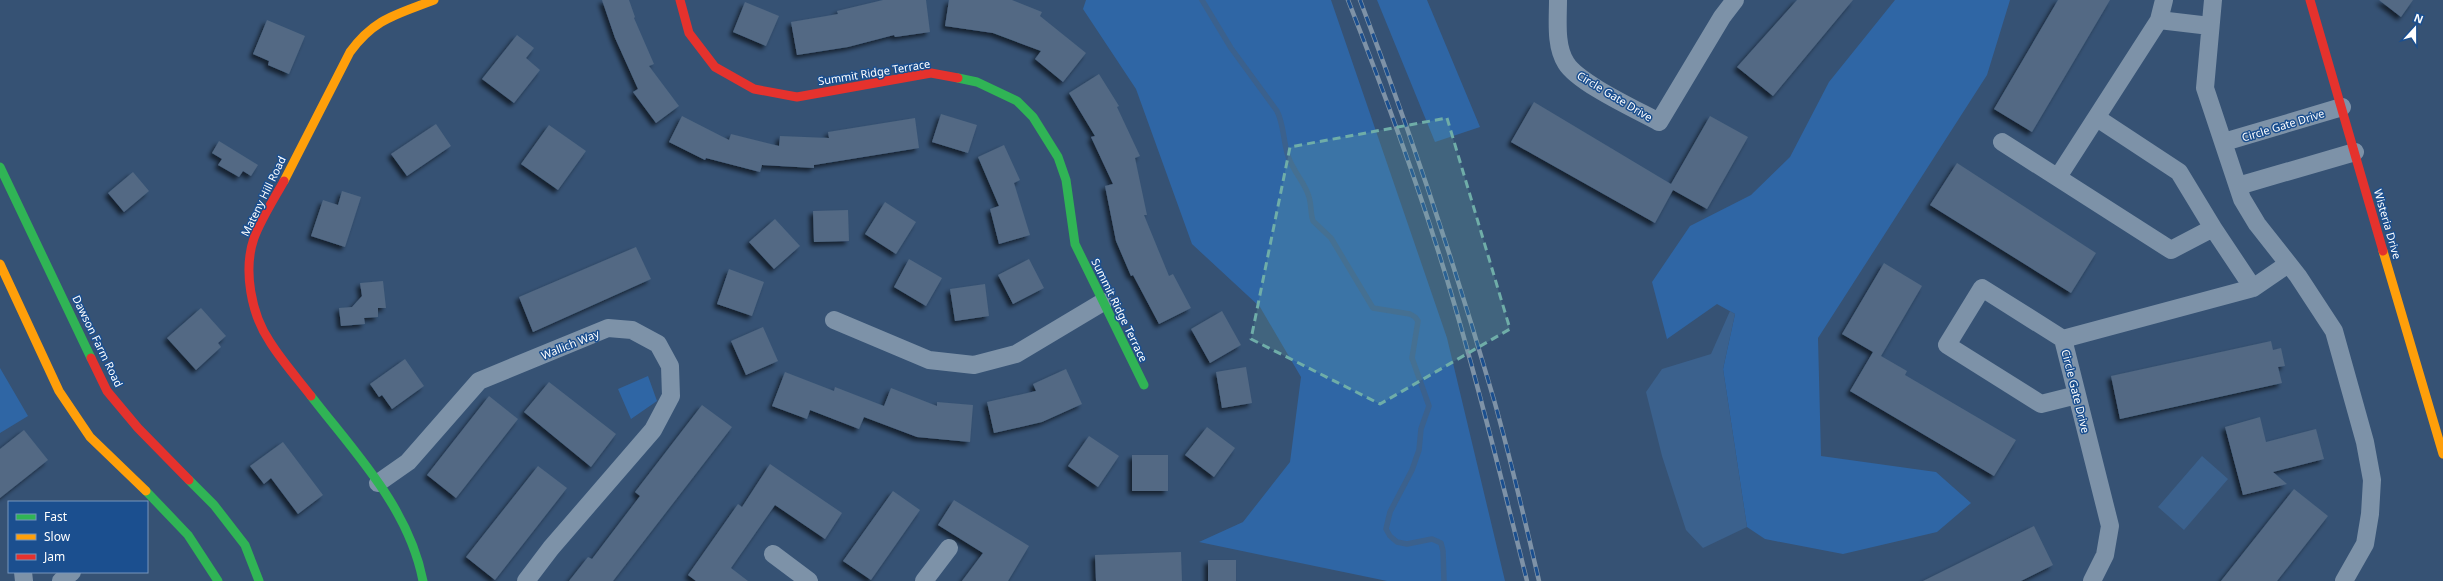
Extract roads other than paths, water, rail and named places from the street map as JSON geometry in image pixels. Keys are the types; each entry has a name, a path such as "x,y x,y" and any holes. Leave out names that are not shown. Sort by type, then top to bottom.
{"street":[{"name":"Mateny Hill Road","path":"423,581 421,562 407,528 378,483 269,341 255,305 249,282 249,262 254,238 350,52 364,33 382,21 434,0"},
{"name":"Summit Ridge Terrace","path":"680,0 689,32 715,67 754,89 797,97 931,73 977,82 1017,101 1033,118 1058,157 1066,180 1075,244 1102,302 1144,385"},
{"name":"Circle Gate Drive","path":"1558,0 1559,42 1566,63 1580,77 1659,122 1722,17 1735,0"},
{"path":"2058,177 2159,20 2164,0"},
{"path":"2213,0 2205,88 2242,199 2257,224 2317,302 2334,331 2365,442 2372,480 2370,514 2365,544 2344,581"},
{"name":"Wisteria Drive","path":"2310,0 2443,454"},
{"path":"2159,20 2210,26"},
{"name":"Circle Gate Drive","path":"2224,142 2342,107"},
{"path":"2097,118 2179,172 2213,228 2253,288"},
{"path":"2002,142 2171,250 2213,228"},
{"path":"2238,186 2355,152"},
{"name":"Dawson Farm Road","path":"0,167 107,391 138,428 214,505 245,545 259,581"},
{"path":"0,264 59,391 90,437 132,476 188,535 218,581"},
{"name":"Circle Gate Drive","path":"2092,581 2105,555 2110,526 2062,339 2253,288 2288,264"},
{"path":"2062,339 1982,288 1947,345 2041,404 2077,395"},
{"path":"834,320 929,360 974,365 1016,354 1102,302"},
{"name":"Wallich Way","path":"378,483 408,462 479,381 608,328 632,330 658,344 670,366 671,396 653,430 551,548 526,581"},
{"path":"924,581 949,548"},
{"path":"773,554 808,581"},
{"path":"61,581 71,573"}],"waterway":[{"path":"1202,0 1231,48 1277,111 1281,122 1288,156 1306,189 1311,205 1313,221 1331,238 1373,308 1410,314 1418,321 1412,358 1429,406 1421,429 1419,450 1412,470 1390,512 1386,529 1390,536 1397,542 1407,544 1432,539 1441,543 1443,551 1444,581"}],"railway":[{"path":"1348,0 1404,150 1442,264 1483,407 1527,581"},
{"path":"1360,0 1397,99 1464,299 1518,490 1539,581"}]}
